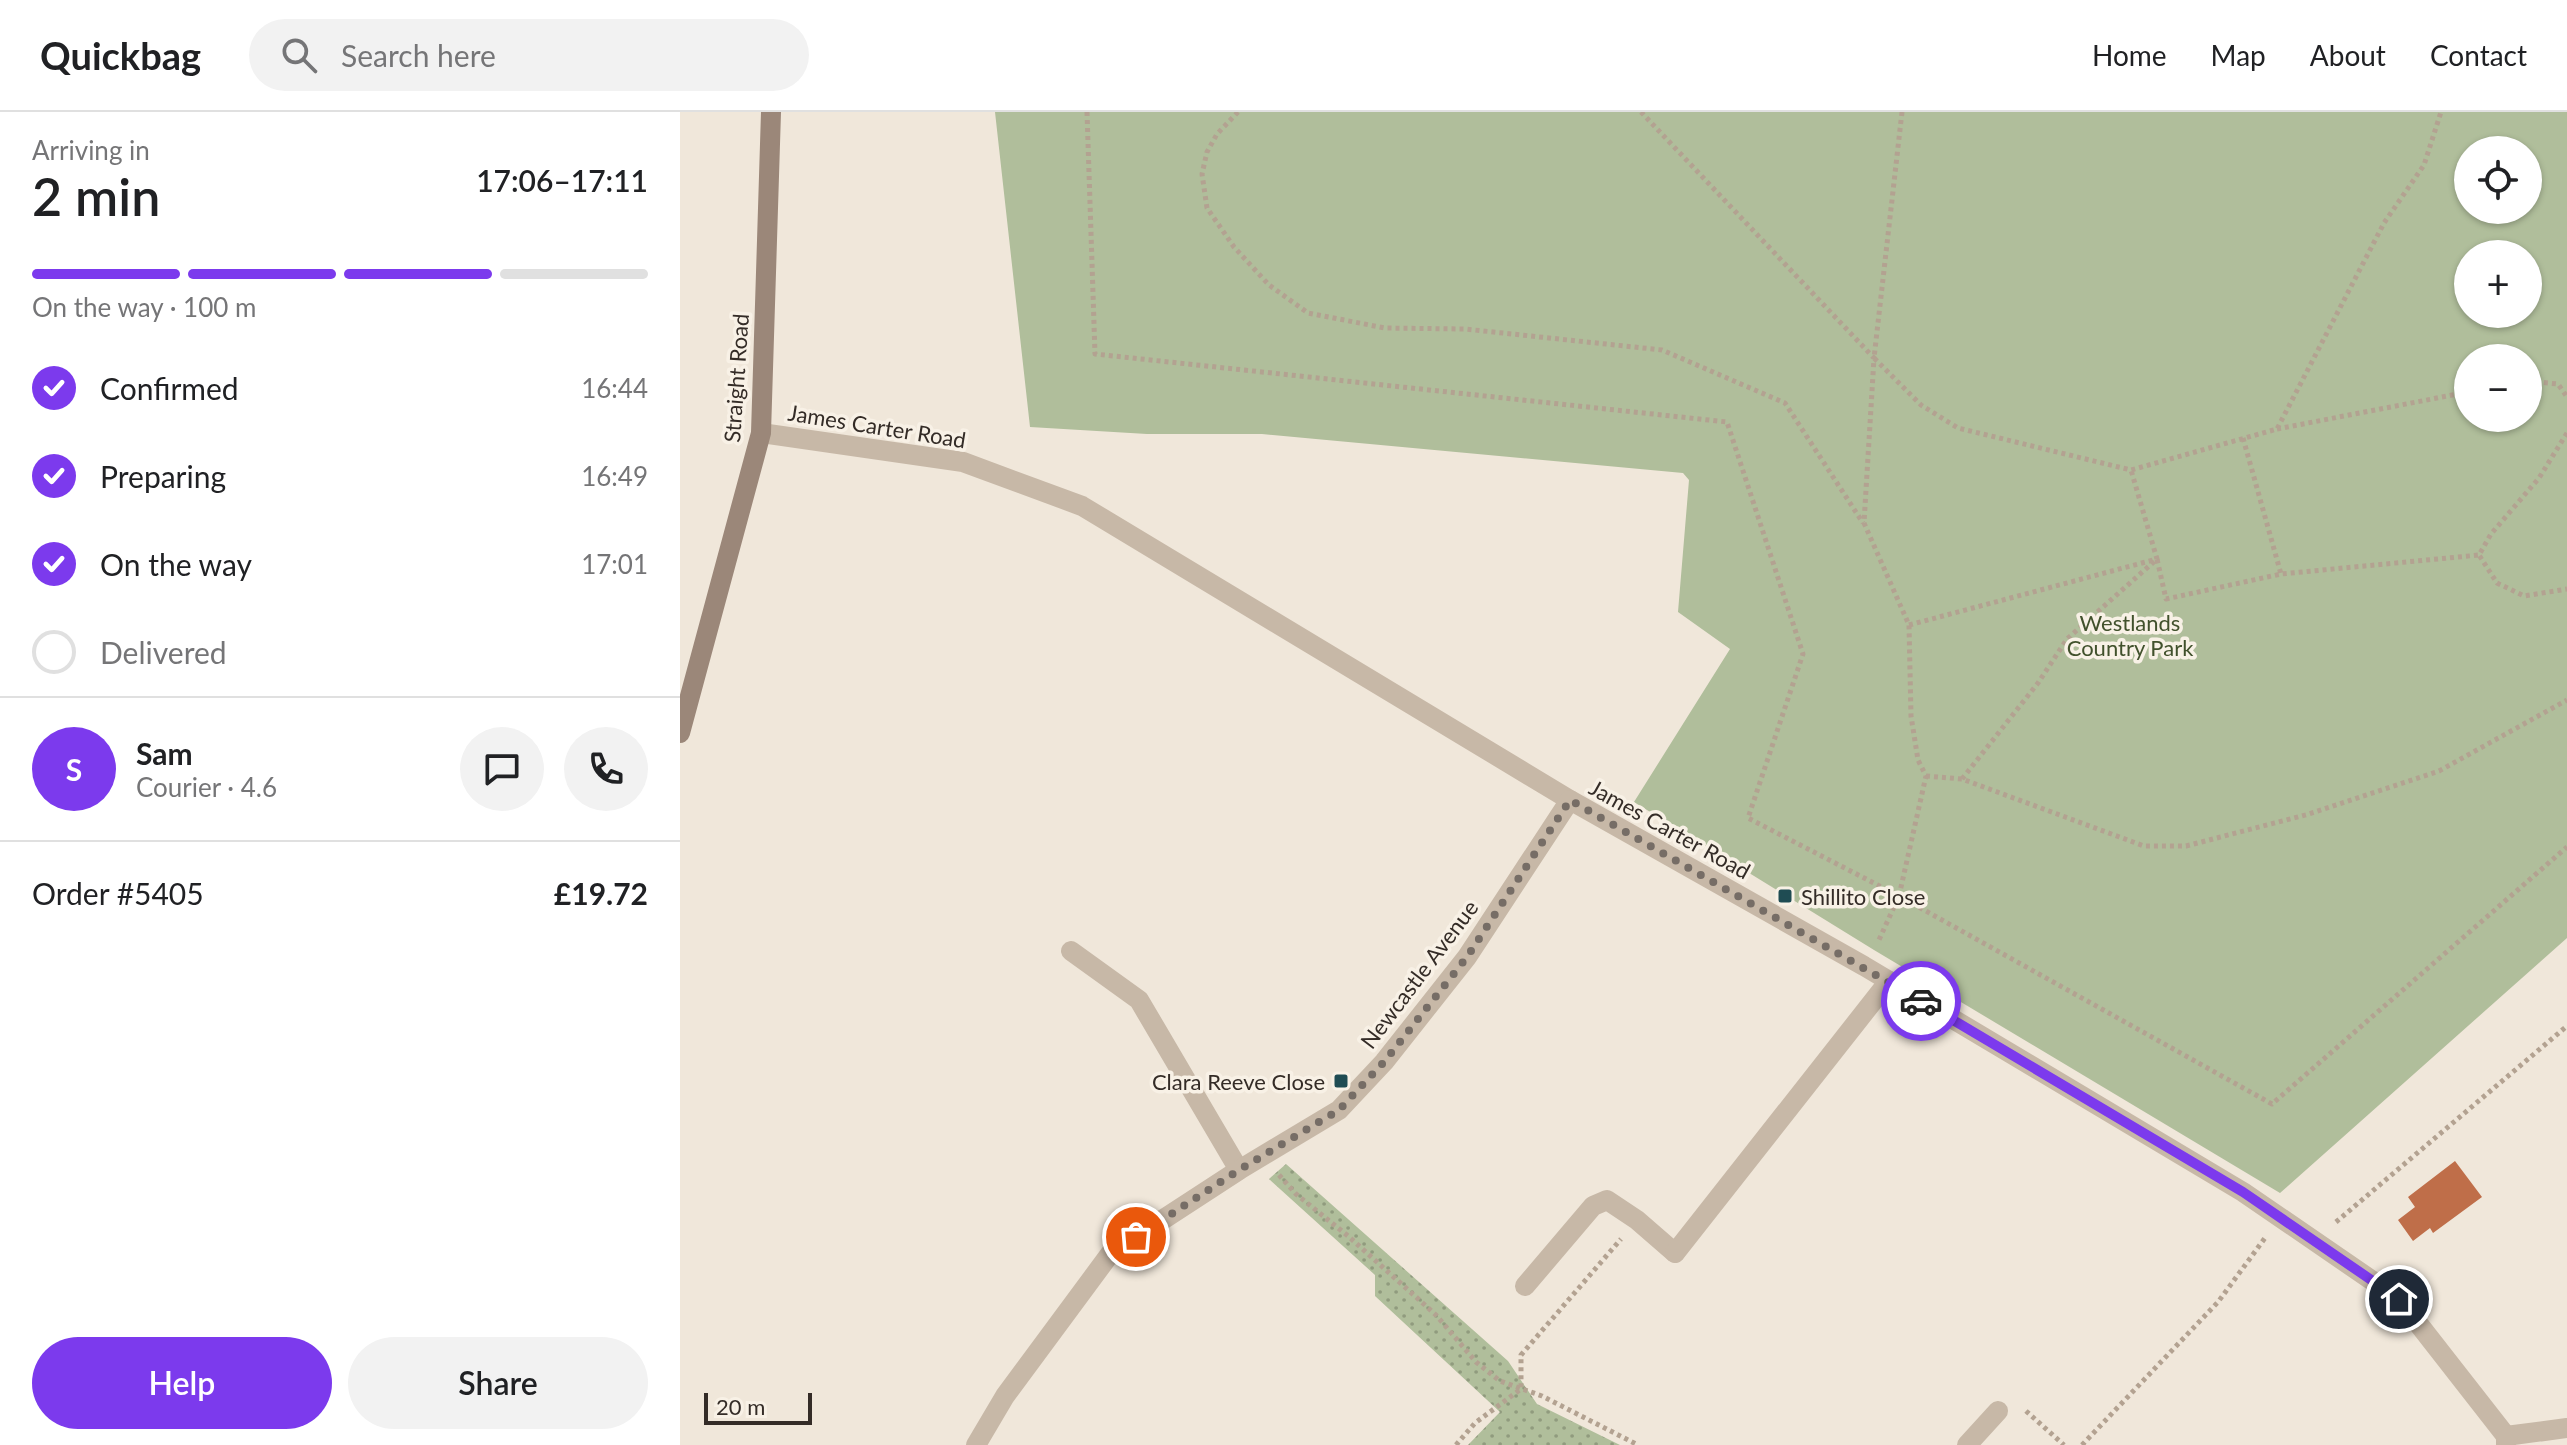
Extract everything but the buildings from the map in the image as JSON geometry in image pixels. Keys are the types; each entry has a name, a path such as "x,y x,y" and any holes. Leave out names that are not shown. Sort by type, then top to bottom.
{"street":[{"name":"Straight Road","path":"680,733 761,433 771,112"},
{"name":"James Carter Road","path":"761,433 963,462 1082,506 1570,800 1864,966 2243,1192 2399,1299 2506,1441"},
{"name":"Newcastle Avenue","path":"976,1445 1005,1396 1110,1254 1239,1170 1339,1110 1384,1062 1467,957 1570,800"},
{"path":"1071,951 1139,1000 1239,1170"},
{"path":"1525,1286 1593,1206 1607,1200 1637,1220 1675,1253 1889,981"},
{"path":"1967,1445 1998,1411"},
{"path":"2506,1441 2567,1428"}],"path":[{"path":"1087,112 1095,354 1727,422 1803,654 1748,818 1899,896 2272,1104 2567,847"},
{"path":"1238,112 1217,134 1207,152 1202,174 1207,208 1234,247 1269,285 1308,313 1385,328 1465,329 1662,350 1785,403 1864,523 1909,625 1911,716 1918,760 1926,776 1899,896 1864,966"},
{"path":"1641,112 1921,405 1958,428 2131,470 2277,429 2454,395"},
{"path":"1864,523 1874,358 1902,112"},
{"path":"2277,429 2384,223 2424,165 2441,112"},
{"path":"2542,382 2558,384 2567,397"},
{"path":"2479,555 2491,534 2539,478 2567,433"},
{"path":"2243,438 2281,574"},
{"path":"2131,470 2166,599 2281,574 2479,555"},
{"path":"2479,555 2497,583 2524,596 2567,589"},
{"path":"1909,625 2157,559"},
{"path":"1962,779 2038,683 2067,639 2157,559"},
{"path":"1926,776 1962,779 2144,846 2186,846 2309,814 2439,771 2567,700"},
{"path":"2314,1241 2567,1026"},
{"path":"1262,1156 1296,1194 1436,1315 1476,1362 1500,1381 1542,1396 1638,1445"},
{"path":"2082,1445 2218,1302 2279,1218"},
{"path":"1521,1389 1521,1355 1637,1220"},
{"path":"1456,1445 1475,1423 1521,1389"},
{"path":"1998,1411 2010,1396 2064,1445"}],"green space":[{"name":"Westlands Country Park","path":"995,112 2567,112 2567,938 2280,1193 1634,802 1730,649 1678,612 1689,480 1683,473 1262,434 1147,434 1030,427"},
{"path":"1286,1164 1508,1361 1537,1404 1620,1445 1468,1445 1500,1412 1375,1296 1375,1275 1269,1179"}],"way so far":[{"path":"1136,1237 1339,1110 1384,1062 1467,957 1570,800 1921,1001"}],"place":[{"name":"Shillito Close","path":"1785,896"},
{"name":"Clara Reeve Close","path":"1341,1081"}],"route":[{"path":"1921,1001 2243,1192 2399,1299"}]}
